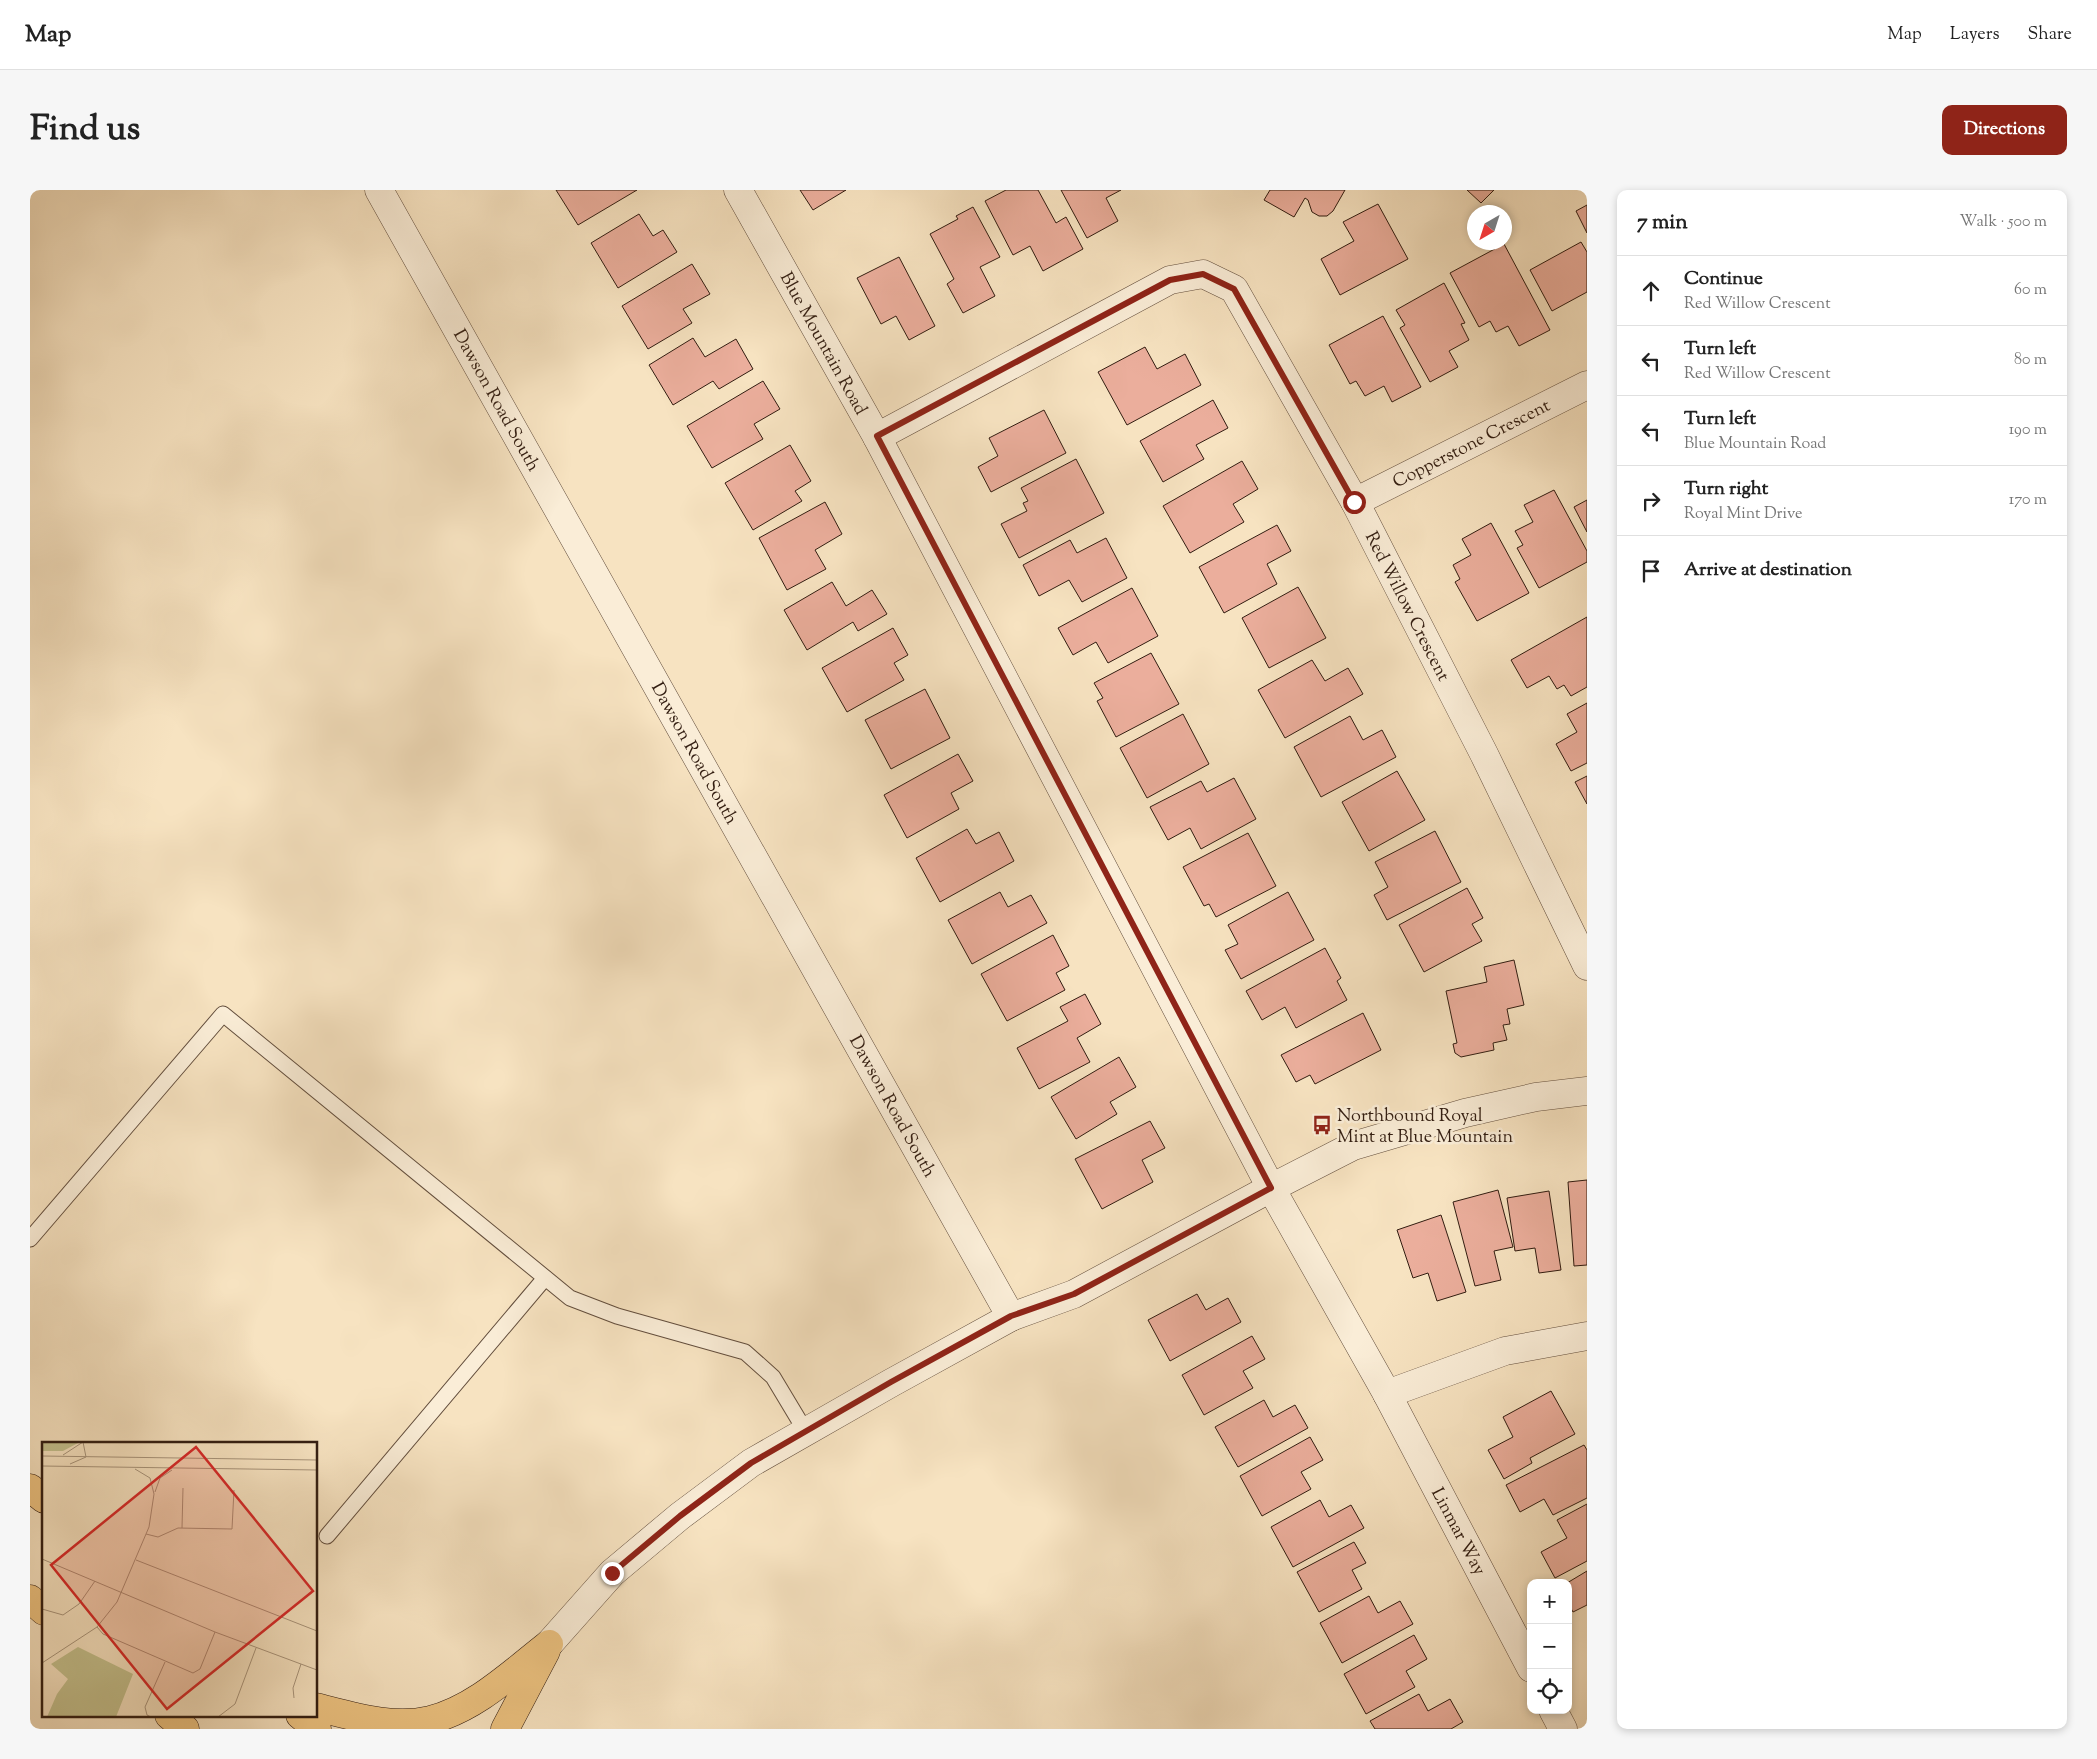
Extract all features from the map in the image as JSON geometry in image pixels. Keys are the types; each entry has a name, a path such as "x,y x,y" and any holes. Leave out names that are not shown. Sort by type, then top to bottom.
{"highway":[{"path":"30,1488 42,1497"},
{"path":"30,1599 42,1609"},
{"path":"318,1707 381,1722 428,1721 452,1713 477,1699 549,1644"},
{"path":"505,1729 549,1644"},
{"path":"170,1716 185,1729"},
{"path":"301,1716 317,1729"}],"street":[{"name":"Dawson Road South","path":"379,190 1011,1316"},
{"name":"Blue Mountain Road","path":"738,190 877,436 1271,1188"},
{"name":"Red Willow Crescent","path":"877,436 1170,280 1203,274 1234,289 1354,502 1484,754 1587,966"},
{"name":"Copperstone Crescent","path":"1354,502 1587,385"},
{"path":"549,1644 612,1573 680,1516 751,1463 1011,1316 1074,1294 1271,1188 1354,1146 1465,1113 1536,1097 1587,1091"},
{"name":"Linmar Way","path":"1271,1188 1387,1394 1527,1660"},
{"path":"1387,1394 1505,1350 1587,1336"},
{"path":"1555,1714 1563,1729"}],"lane":[{"path":"30,1239 223,1014 570,1298 617,1316 745,1352 773,1377 806,1432"},
{"path":"326,1536 545,1278"}],"building":[{"path":"556,190 637,190 578,225"},
{"path":"800,190 846,190 813,210"},
{"path":"1006,190 1038,190 1056,223 1066,217 1083,249 1043,271 1030,246 1013,255 985,201"},
{"path":"1061,190 1121,190 1106,198 1118,221 1087,238"},
{"path":"1270,190 1345,190 1333,211 1327,216 1319,216 1312,212 1308,200 1305,198 1294,217 1264,200"},
{"path":"1467,190 1494,190 1481,203"},
{"path":"1378,204 1408,259 1340,295 1321,259 1354,241 1343,222"},
{"path":"1587,205 1587,233 1576,211"},
{"path":"973,207 1000,257 980,267 995,296 963,313 947,284 954,279 930,234 958,219 956,216"},
{"path":"639,214 653,236 663,230 677,252 618,288 591,243"},
{"path":"1581,242 1587,252 1587,292 1552,311 1530,270"},
{"path":"1493,250 1507,250 1550,330 1519,346 1508,326 1496,332 1490,321 1479,327 1450,273"},
{"path":"899,257 935,326 909,340 896,316 881,324 857,278"},
{"path":"692,264 710,294 683,309 692,323 648,349 622,306"},
{"path":"1444,283 1465,323 1461,324 1469,340 1449,351 1458,367 1430,382 1400,328 1405,325 1396,310"},
{"path":"1383,316 1421,387 1392,402 1384,386 1365,396 1356,381 1350,384 1329,345"},
{"path":"693,338 705,357 736,339 753,369 719,389 713,381 673,405 649,365"},
{"path":"1145,347 1157,369 1185,354 1201,385 1127,425 1098,372"},
{"path":"763,381 780,409 754,424 763,439 712,468 687,426"},
{"path":"1213,400 1228,428 1196,445 1204,459 1163,482 1140,441"},
{"path":"1044,410 1066,453 991,492 978,467 998,456 989,438"},
{"path":"790,445 811,481 795,491 802,501 753,530 725,483"},
{"path":"1076,459 1104,513 1019,558 1001,524 1027,511 1023,503 1028,501 1021,488"},
{"path":"1242,461 1258,489 1233,504 1244,522 1190,553 1163,506"},
{"path":"1554,490 1587,551 1587,562 1539,588 1517,548 1523,545 1515,531 1533,522 1524,505"},
{"path":"1587,500 1587,532 1574,507"},
{"path":"825,502 842,534 815,550 826,569 787,590 759,538"},
{"path":"1491,523 1529,593 1477,621 1455,582 1460,579 1453,565 1471,555 1462,539"},
{"path":"1277,525 1291,551 1267,564 1277,584 1224,613 1199,567"},
{"path":"1106,538 1127,578 1082,602 1069,580 1039,596 1023,565 1070,540 1077,553"},
{"path":"832,582 846,606 872,590 887,614 858,631 853,622 807,650 784,610"},
{"path":"1298,587 1326,638 1269,668 1242,618"},
{"path":"1132,588 1158,636 1108,663 1096,642 1073,655 1058,628"},
{"path":"1587,617 1587,687 1571,696 1564,685 1557,689 1549,676 1527,688 1511,660"},
{"path":"893,628 908,655 894,663 904,680 847,712 822,668"},
{"path":"1151,653 1179,704 1116,737 1097,701 1103,698 1094,683"},
{"path":"1312,660 1325,681 1348,668 1363,694 1285,738 1258,690"},
{"path":"925,689 950,738 891,769 865,720"},
{"path":"1587,703 1587,763 1571,771 1556,744 1577,732 1567,714"},
{"path":"1183,714 1209,764 1147,798 1120,748"},
{"path":"1350,716 1363,740 1382,730 1396,757 1321,797 1294,747"},
{"path":"958,754 973,781 951,793 959,809 907,838 884,795"},
{"path":"1397,771 1425,820 1369,851 1342,802"},
{"path":"1587,776 1587,804 1575,782"},
{"path":"1234,778 1256,819 1201,849 1190,828 1168,840 1150,807 1201,781 1207,792"},
{"path":"967,829 976,844 999,832 1014,861 940,902 916,858"},
{"path":"1435,831 1461,882 1387,920 1374,895 1388,887 1375,862"},
{"path":"1248,833 1276,886 1216,917 1209,904 1204,906 1183,867"},
{"path":"1467,888 1483,918 1472,924 1482,941 1424,972 1399,925"},
{"path":"1000,892 1008,907 1031,895 1047,923 972,964 948,920"},
{"path":"1288,892 1314,940 1241,979 1225,950 1238,944 1228,925"},
{"path":"1053,935 1069,966 1056,973 1065,990 1007,1021 981,974"},
{"path":"1325,948 1341,978 1337,981 1347,1000 1296,1028 1285,1007 1262,1020 1246,991"},
{"path":"1514,960 1524,1005 1507,1009 1510,1024 1503,1025 1507,1040 1493,1043 1494,1050 1461,1057 1455,1053 1453,1044 1457,1043 1446,991 1487,982 1484,967"},
{"path":"1085,994 1101,1024 1077,1038 1090,1062 1039,1089 1017,1048 1068,1021 1060,1007"},
{"path":"1363,1013 1381,1050 1315,1084 1310,1075 1296,1082 1281,1055"},
{"path":"1119,1057 1136,1087 1110,1102 1117,1114 1076,1139 1051,1097"},
{"path":"1150,1121 1165,1148 1142,1160 1153,1182 1102,1209 1075,1159"},
{"path":"1587,1180 1587,1265 1574,1266 1568,1182"},
{"path":"1498,1190 1513,1247 1494,1251 1501,1280 1475,1286 1453,1202"},
{"path":"1549,1191 1561,1270 1539,1273 1535,1248 1515,1251 1507,1198"},
{"path":"1441,1215 1466,1292 1437,1301 1428,1273 1413,1278 1397,1230"},
{"path":"1197,1294 1206,1310 1228,1298 1241,1322 1170,1361 1148,1320"},
{"path":"1252,1336 1265,1359 1243,1371 1253,1388 1204,1415 1182,1375"},
{"path":"1551,1391 1575,1434 1530,1458 1532,1463 1504,1479 1488,1450 1513,1437 1503,1417"},
{"path":"1264,1400 1273,1417 1295,1405 1308,1428 1238,1467 1215,1427"},
{"path":"1310,1437 1323,1460 1301,1472 1311,1489 1262,1516 1240,1476"},
{"path":"1584,1445 1587,1450 1587,1498 1553,1515 1544,1499 1520,1512 1506,1485"},
{"path":"1320,1500 1329,1517 1351,1505 1364,1528 1293,1567 1271,1527"},
{"path":"1587,1504 1587,1561 1555,1578 1541,1552 1567,1538 1557,1520"},
{"path":"1354,1542 1366,1563 1352,1570 1362,1589 1319,1612 1297,1572"},
{"path":"1587,1571 1587,1605 1573,1612 1572,1610 1572,1580"},
{"path":"1369,1596 1378,1613 1400,1601 1413,1624 1342,1663 1320,1623"},
{"path":"1414,1635 1427,1659 1406,1671 1415,1687 1366,1714 1344,1674"},
{"path":"1419,1694 1428,1711 1450,1699 1463,1722 1451,1729 1375,1729 1370,1721"}],"place":[{"name":"Northbound Royal Mint at Blue Mountain","path":"1322,1125"}],"route":[{"path":"612,1573 680,1516 751,1463 891,1382 1011,1316 1074,1294 1271,1188 877,436 1170,280 1203,274 1234,289 1354,502"}]}
